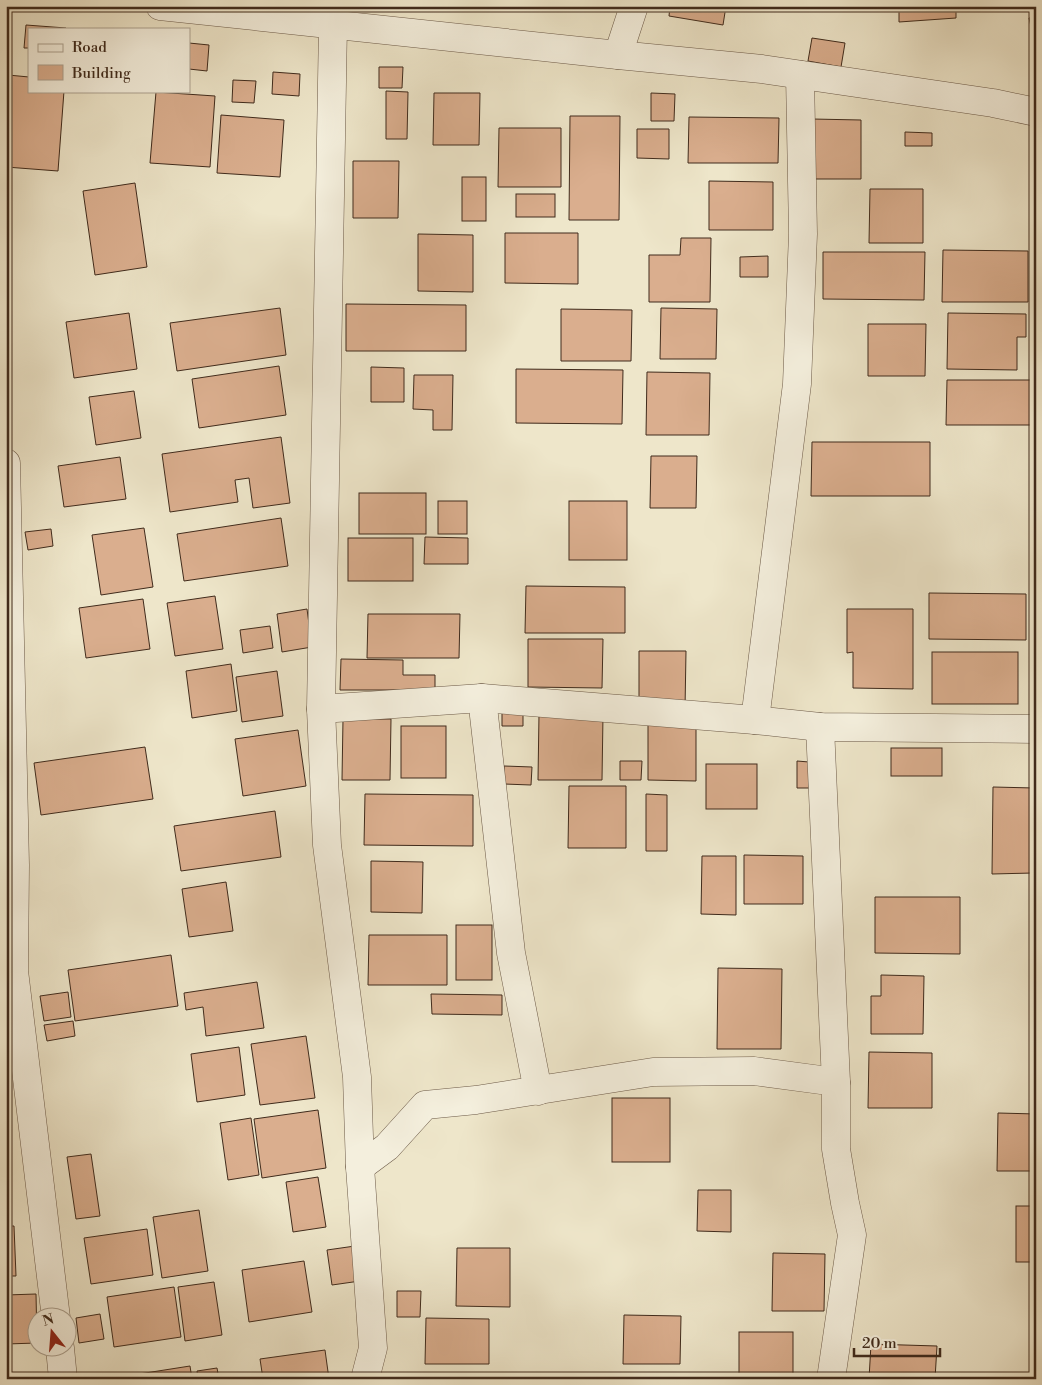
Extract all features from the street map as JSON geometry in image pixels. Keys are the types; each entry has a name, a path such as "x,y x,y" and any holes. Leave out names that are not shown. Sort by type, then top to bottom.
{"street":[{"path":"160,6 762,69 993,103 1036,112"},
{"path":"618,55 634,6"},
{"path":"333,25 321,710 327,845 357,1077 360,1167 373,1348 365,1379"},
{"path":"755,720 797,384 804,234 800,75"},
{"path":"6,463 16,865 14,971 55,1308"},
{"path":"321,710 482,698 820,727 1036,729"},
{"path":"482,698 511,953 538,1091"},
{"path":"820,727 836,1082 836,1149 852,1235 831,1379"},
{"path":"360,1167 387,1147 425,1105 476,1100 653,1072 754,1071 836,1082"},
{"path":"61,1358 63,1379"}],"building":[{"path":"670,6 726,6 723,25 669,16"},
{"path":"899,6 956,6 956,18 899,22"},
{"path":"1036,17 1036,49 1029,18"},
{"path":"26,25 66,28 28,28 28,48 24,48"},
{"path":"812,38 845,43 841,67 808,61"},
{"path":"190,43 209,45 207,71 190,69"},
{"path":"379,67 403,67 402,88 379,88"},
{"path":"273,72 300,74 299,96 272,94"},
{"path":"8,75 28,77 28,92 64,92 58,171 6,167"},
{"path":"233,80 256,81 254,103 232,102"},
{"path":"386,91 408,92 407,139 386,139"},
{"path":"156,92 215,96 210,167 150,163"},
{"path":"434,93 480,93 479,145 433,145"},
{"path":"651,93 675,94 674,121 651,121"},
{"path":"221,115 284,120 280,177 217,173"},
{"path":"570,116 620,116 619,220 569,220"},
{"path":"689,117 779,118 778,163 688,163"},
{"path":"812,119 861,120 861,179 812,179"},
{"path":"499,128 561,128 561,187 498,187"},
{"path":"637,129 669,129 669,159 637,158"},
{"path":"905,132 932,133 932,146 905,146"},
{"path":"353,161 399,161 398,218 353,218"},
{"path":"462,177 486,177 486,221 462,221"},
{"path":"709,181 773,182 773,230 709,230"},
{"path":"135,183 147,267 95,275 83,191"},
{"path":"870,189 923,189 923,243 869,243"},
{"path":"516,194 555,194 555,217 516,217"},
{"path":"505,233 578,233 578,284 505,283"},
{"path":"418,234 473,235 473,292 418,291"},
{"path":"681,238 711,238 710,302 649,302 649,255 680,255"},
{"path":"943,250 1028,251 1028,302 942,302"},
{"path":"823,252 925,252 924,300 823,299"},
{"path":"768,256 768,277 740,277 740,257"},
{"path":"346,304 466,305 466,351 346,351"},
{"path":"280,308 286,355 177,371 170,323"},
{"path":"661,308 717,309 716,359 660,359"},
{"path":"561,309 632,310 631,361 561,361"},
{"path":"129,313 137,369 74,378 66,322"},
{"path":"948,313 1026,314 1026,337 1017,337 1017,370 947,369"},
{"path":"868,324 926,324 925,376 868,376"},
{"path":"279,366 286,415 199,428 192,379"},
{"path":"371,367 404,368 404,402 371,402"},
{"path":"516,369 623,370 622,424 516,423"},
{"path":"647,372 710,373 709,435 646,435"},
{"path":"414,375 453,375 452,430 433,430 433,410 413,409"},
{"path":"947,380 1034,380 1033,425 946,425"},
{"path":"134,391 141,438 96,445 89,397"},
{"path":"281,437 290,503 253,508 249,478 235,480 238,502 170,512 162,454"},
{"path":"812,442 930,442 930,496 811,496"},
{"path":"651,456 697,456 696,508 650,508"},
{"path":"120,457 126,499 64,507 58,466"},
{"path":"359,493 426,493 426,534 359,534"},
{"path":"438,501 467,501 467,534 438,534"},
{"path":"569,501 627,501 627,560 569,560"},
{"path":"281,518 288,566 184,581 177,534"},
{"path":"144,528 153,587 101,595 92,535"},
{"path":"51,529 53,546 28,550 25,532"},
{"path":"425,537 468,538 468,564 424,564"},
{"path":"348,538 413,538 413,581 348,581"},
{"path":"526,586 625,587 625,633 525,633"},
{"path":"929,593 1026,594 1026,640 929,639"},
{"path":"215,596 223,649 175,656 167,603"},
{"path":"143,599 150,649 86,658 79,608"},
{"path":"307,609 312,647 282,652 277,614"},
{"path":"847,609 913,609 913,689 853,688 853,652 847,653"},
{"path":"368,614 460,614 459,658 367,658"},
{"path":"270,626 273,648 243,653 240,630"},
{"path":"528,639 603,639 602,688 528,687"},
{"path":"639,651 686,651 685,709 639,709"},
{"path":"932,652 1018,652 1018,704 932,704"},
{"path":"341,659 403,660 403,675 435,675 435,690 340,690"},
{"path":"231,664 237,711 192,718 186,671"},
{"path":"277,671 283,716 242,722 236,677"},
{"path":"502,705 523,706 523,726 502,726"},
{"path":"539,714 603,715 602,780 538,780"},
{"path":"343,719 391,719 390,780 342,780"},
{"path":"648,724 696,724 696,781 648,780"},
{"path":"401,726 446,726 446,778 401,778"},
{"path":"298,730 306,786 243,796 235,739"},
{"path":"145,747 153,799 41,815 34,763"},
{"path":"891,748 942,748 942,776 891,776"},
{"path":"620,761 642,761 641,780 620,780"},
{"path":"797,761 809,762 809,788 797,788"},
{"path":"706,764 757,764 757,809 706,809"},
{"path":"504,766 532,767 531,785 504,784"},
{"path":"569,786 626,786 626,848 568,848"},
{"path":"993,787 1034,788 1033,873 992,874"},
{"path":"365,794 473,795 473,846 364,845"},
{"path":"646,794 667,795 667,851 646,851"},
{"path":"275,811 281,857 181,871 174,826"},
{"path":"744,855 803,856 803,904 744,904"},
{"path":"702,856 736,856 736,915 701,914"},
{"path":"371,861 423,862 422,913 371,912"},
{"path":"226,882 233,931 189,937 182,889"},
{"path":"875,897 960,897 960,954 875,953"},
{"path":"456,925 492,925 492,980 456,980"},
{"path":"369,935 447,935 447,985 368,985"},
{"path":"171,955 178,1006 75,1021 68,970"},
{"path":"718,968 782,969 781,1049 717,1049"},
{"path":"881,975 924,976 923,1034 871,1034 871,996 881,996"},
{"path":"257,982 264,1028 206,1036 203,1007 186,1010 184,993"},
{"path":"68,992 71,1017 44,1021 40,996"},
{"path":"431,994 502,995 502,1015 432,1014"},
{"path":"73,1021 75,1036 47,1041 44,1025"},
{"path":"306,1036 315,1098 260,1105 251,1044"},
{"path":"239,1047 245,1095 197,1102 191,1054"},
{"path":"869,1052 932,1053 932,1108 868,1108"},
{"path":"612,1098 670,1098 670,1162 612,1162"},
{"path":"318,1110 326,1168 262,1178 254,1119"},
{"path":"998,1113 1036,1114 1036,1171 997,1171"},
{"path":"251,1118 259,1175 228,1180 220,1123"},
{"path":"91,1154 100,1216 76,1219 67,1157"},
{"path":"318,1177 326,1227 293,1232 286,1182"},
{"path":"698,1190 731,1190 731,1232 697,1231"},
{"path":"1016,1206 1036,1206 1036,1262 1016,1262"},
{"path":"199,1210 208,1271 162,1278 153,1217"},
{"path":"6,1226 14,1226 16,1276 6,1276"},
{"path":"147,1229 153,1275 91,1284 84,1238"},
{"path":"355,1246 360,1281 332,1285 327,1250"},
{"path":"457,1248 510,1248 510,1307 456,1306"},
{"path":"773,1253 825,1254 824,1311 772,1311"},
{"path":"304,1261 312,1312 249,1322 242,1270"},
{"path":"214,1282 222,1335 185,1341 178,1287"},
{"path":"174,1287 181,1337 114,1347 107,1297"},
{"path":"397,1291 421,1291 420,1317 397,1317"},
{"path":"36,1294 36,1308 28,1308 28,1343 6,1344 6,1295"},
{"path":"100,1314 104,1339 79,1343 78,1318"},
{"path":"624,1315 681,1316 680,1364 623,1364"},
{"path":"426,1318 489,1319 489,1364 425,1364"},
{"path":"739,1332 793,1332 793,1379 739,1379"},
{"path":"871,1344 937,1346 935,1379 869,1379"},
{"path":"325,1350 329,1379 263,1379 260,1359"},
{"path":"190,1366 192,1379 107,1379"},
{"path":"217,1368 219,1379 198,1379 197,1371"}]}
